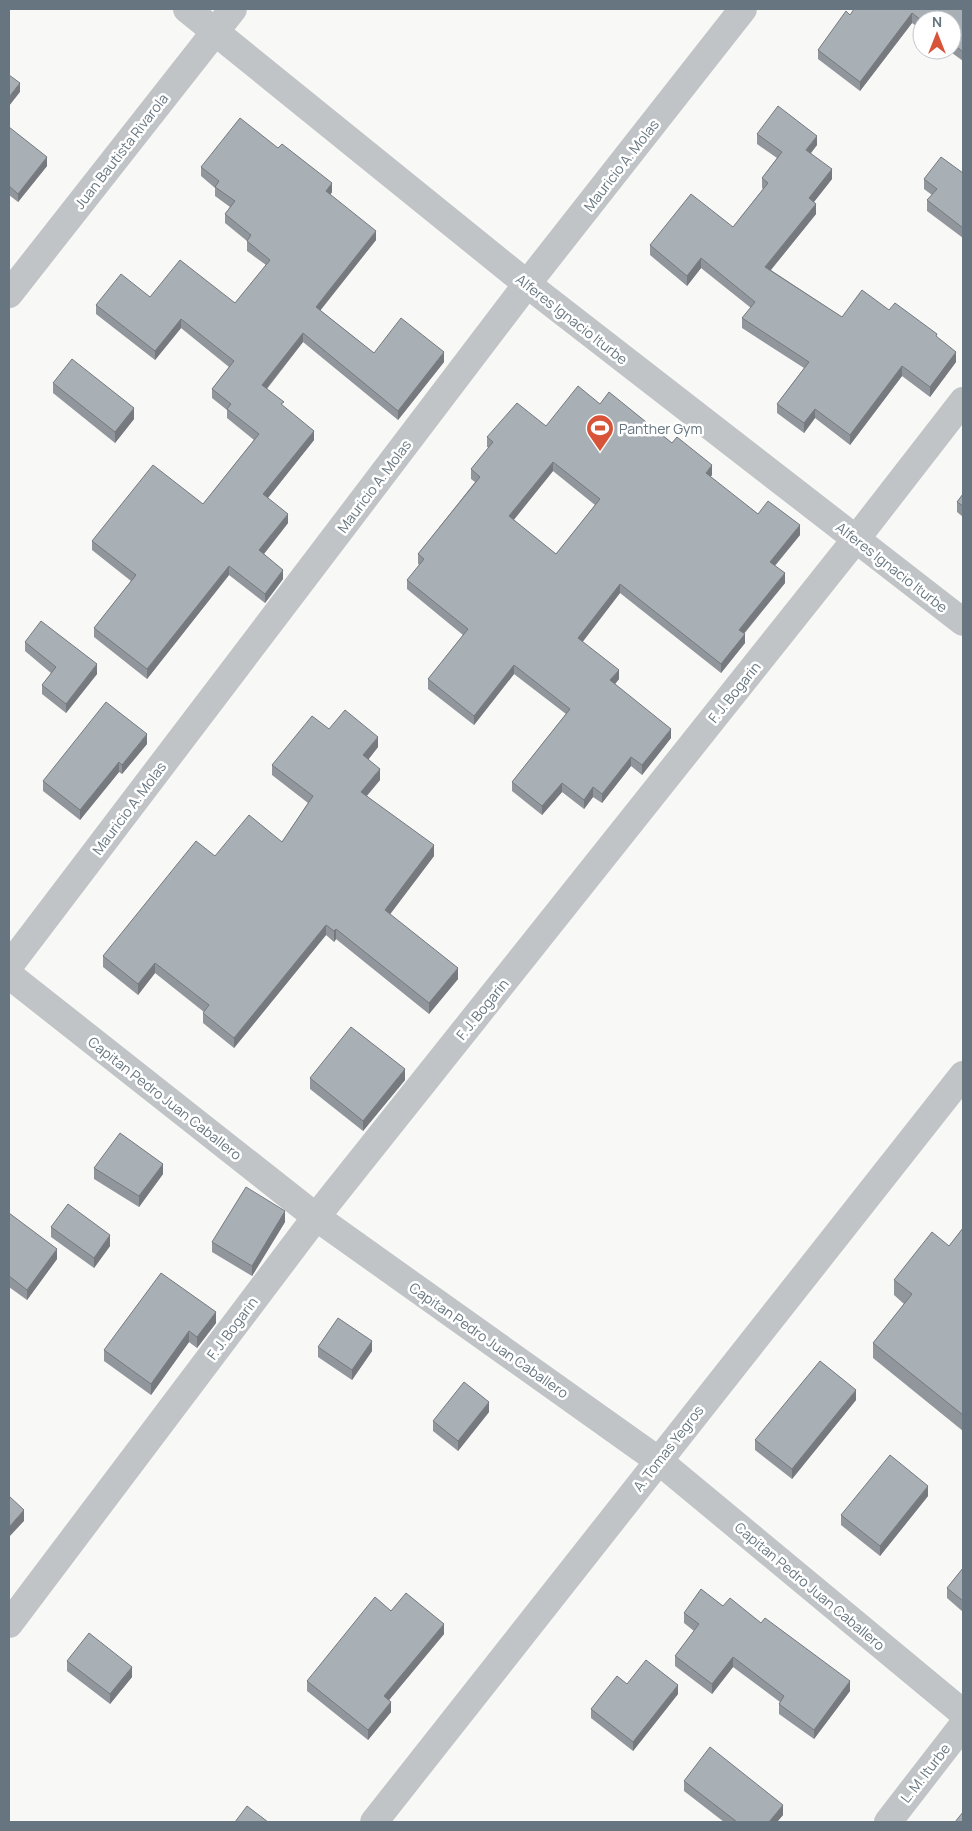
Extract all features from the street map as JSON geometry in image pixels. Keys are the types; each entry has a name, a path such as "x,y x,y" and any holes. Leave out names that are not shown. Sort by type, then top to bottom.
{"street":[{"name":"Alferes Ignacio Iturbe","path":"187,9 527,284 963,622"},
{"name":"Juan Bautista Rivarola","path":"9,294 233,9"},
{"name":"Mauricio A. Molas","path":"9,966 527,284 743,9"},
{"name":"F. J. Bogarin","path":"9,1624 316,1217 856,539 963,401"},
{"name":"Capitan Pedro Juan Caballero","path":"9,975 316,1217 659,1461 963,1713"},
{"name":"A. Tomas Yegros","path":"374,1822 963,1075"},
{"name":"L. M. Iturbe","path":"888,1822 963,1725"}],"building":[{"path":"854,9 963,9 963,52 962,10 912,10 912,13 860,82 818,50 846,11 850,15"},
{"path":"9,75 20,83 9,97"},
{"path":"778,106 817,136 806,150 832,169 809,198 816,204 765,267 842,317 862,290 889,310 895,303 937,334 936,336 956,352 930,387 902,366 850,435 815,409 804,423 777,404 809,362 742,318 755,302 701,258 687,276 650,245 691,194 733,227 768,183 762,178 782,152 757,134"},
{"path":"240,118 278,148 282,144 332,183 326,191 376,231 316,307 374,353 401,318 444,352 398,411 303,333 262,385 284,402 281,404 314,431 263,494 288,514 259,550 283,570 265,594 229,566 147,669 94,628 136,575 92,541 153,465 203,504 259,434 227,409 231,404 212,389 234,361 181,319 155,351 96,305 121,274 150,297 180,260 235,303 270,260 247,241 251,235 225,214 235,201 215,187 219,181 201,167"},
{"path":"9,127 47,157 18,194 9,186"},
{"path":"941,157 963,173 963,228 927,200 937,189 924,179"},
{"path":"72,359 134,408 115,432 53,383"},
{"path":"578,386 600,404 609,392 672,443 677,437 712,465 706,473 758,514 768,501 800,525 770,562 785,573 739,630 745,634 721,664 620,584 578,638 619,670 610,680 671,729 642,765 631,757 602,794 593,787 584,800 562,783 542,806 512,782 570,709 514,665 474,716 428,679 468,629 407,580 424,559 418,554 480,477 471,469 493,442 487,437 517,403 546,426","holes":["553,462 600,499 556,554 509,516"]},
{"path":"963,494 963,506 957,502"},
{"path":"41,621 97,664 66,704 42,685 56,667 25,642"},
{"path":"106,702 147,734 122,765 119,762 80,810 43,781"},
{"path":"345,710 378,737 363,755 380,769 361,792 434,845 385,910 458,968 429,1003 336,929 334,931 326,925 234,1038 203,1013 209,1005 155,963 138,984 103,956 196,841 215,856 249,815 282,842 313,796 272,765 312,716 329,729"},
{"path":"351,1027 405,1069 363,1121 310,1078"},
{"path":"120,1133 163,1164 139,1196 94,1168"},
{"path":"246,1187 285,1211 252,1266 212,1242"},
{"path":"68,1204 110,1235 94,1258 51,1227"},
{"path":"9,1213 57,1249 27,1290 9,1276"},
{"path":"963,1228 963,1415 873,1343 912,1294 894,1280 932,1232 949,1246"},
{"path":"161,1273 216,1312 197,1337 189,1331 151,1384 104,1350"},
{"path":"338,1318 372,1341 352,1370 318,1347"},
{"path":"820,1361 856,1390 792,1469 755,1440"},
{"path":"464,1382 489,1402 458,1441 433,1421"},
{"path":"890,1455 928,1486 880,1546 841,1515"},
{"path":"9,1496 24,1510 9,1527"},
{"path":"963,1568 963,1601 947,1588"},
{"path":"701,1589 723,1606 730,1598 761,1623 765,1618 850,1681 814,1730 779,1704 784,1696 733,1657 712,1684 675,1656 699,1624 684,1613"},
{"path":"406,1593 444,1624 384,1696 391,1702 368,1730 307,1681 375,1597 391,1611"},
{"path":"89,1633 132,1667 110,1694 67,1661"},
{"path":"646,1660 678,1685 633,1742 591,1709 617,1676 627,1684"},
{"path":"710,1747 783,1805 769,1822 737,1822 684,1781"},
{"path":"247,1806 268,1822 235,1822"},
{"path":"963,1812 963,1822 955,1822"}],"place":[{"name":"Panther Gym","path":"600,452"}]}
